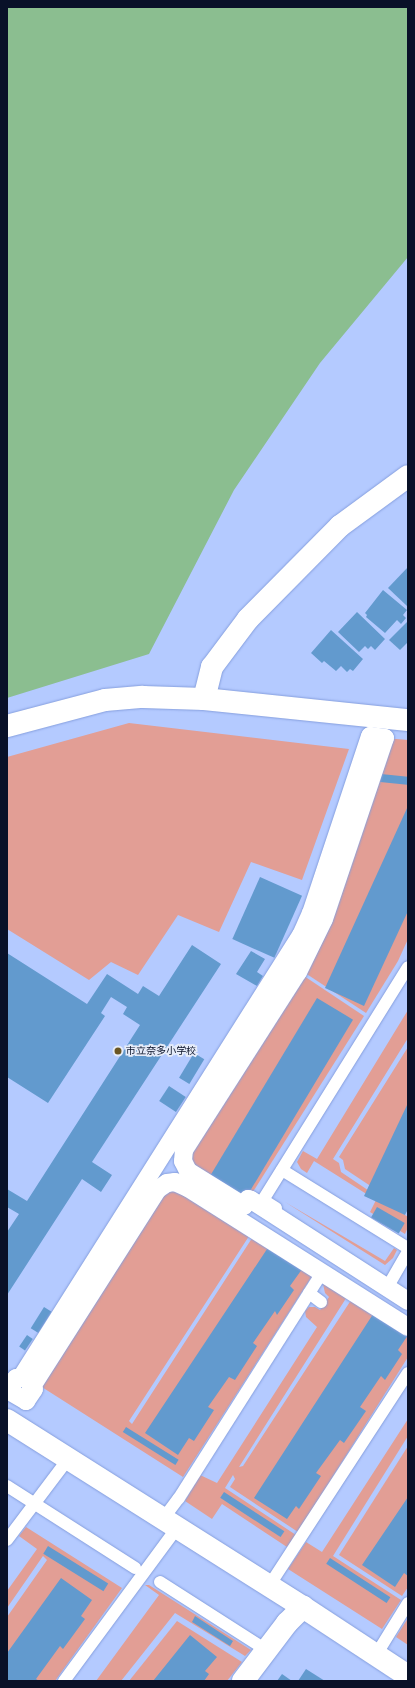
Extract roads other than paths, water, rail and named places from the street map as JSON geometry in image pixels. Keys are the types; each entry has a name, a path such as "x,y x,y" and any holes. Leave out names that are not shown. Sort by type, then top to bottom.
{"street":[{"path":"204,699 212,667 248,619 340,526 408,476"},
{"path":"7,726 105,700 143,697 204,699 408,720"},
{"path":"408,1301 251,1200 248,1199 244,1206 188,1170 183,1161 184,1150 298,972 324,919 385,738 370,736 311,913 301,935 21,1378 16,1378 9,1391 26,1401 34,1389 31,1388 158,1190 167,1183 175,1182 188,1188 408,1327"},
{"path":"7,1420 303,1607 408,1676"},
{"path":"243,1681 287,1623 303,1607"}],"lane":[{"path":"408,967 263,1200 408,1292"},
{"path":"282,1170 408,1248"},
{"path":"391,1281 408,1252"},
{"path":"64,1681 170,1523 179,1498 318,1279"},
{"path":"309,1293 321,1302"},
{"path":"269,1586 408,1373"},
{"path":"7,1540 27,1513 36,1504 68,1459"},
{"path":"7,1486 135,1568"},
{"path":"160,1582 268,1650"},
{"path":"376,1654 408,1603"}],"place":[{"name":"市立奈多小学校","path":"118,1051"}]}
